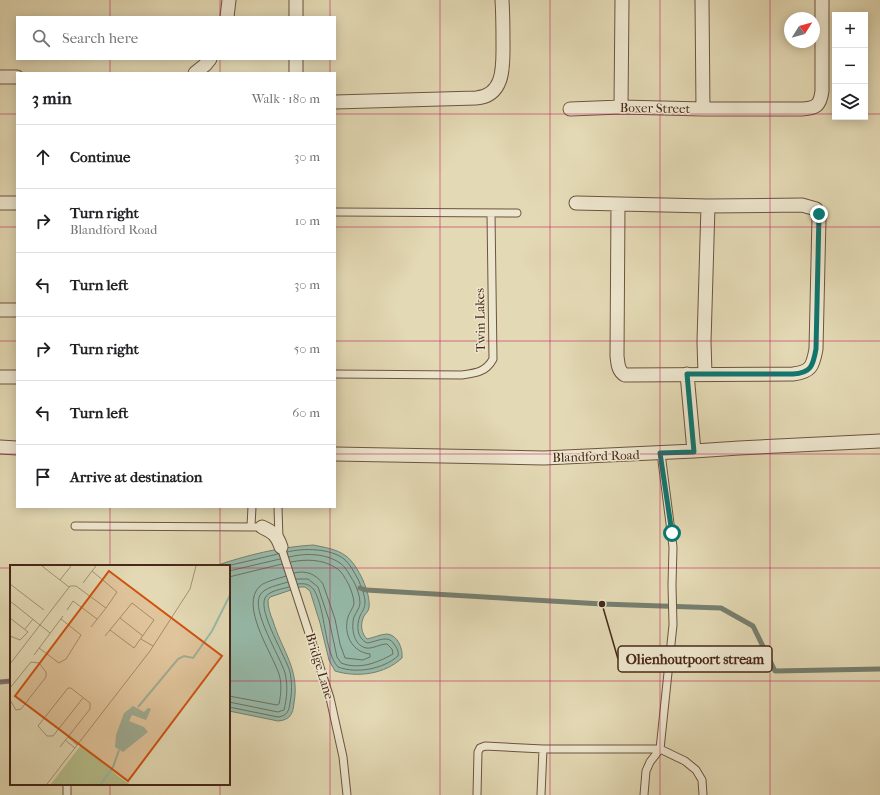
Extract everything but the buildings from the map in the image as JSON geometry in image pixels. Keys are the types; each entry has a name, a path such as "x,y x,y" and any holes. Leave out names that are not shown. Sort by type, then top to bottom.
{"street":[{"path":"227,16 229,0"},
{"path":"296,0 296,16"},
{"path":"336,102 476,98 487,96 497,87 502,74 502,0"},
{"path":"621,107 622,0"},
{"name":"Boxer Street","path":"570,109 621,107 703,109 702,0"},
{"path":"703,109 802,109 816,106 821,98 822,91 822,0"},
{"path":"196,72 205,66 209,60"},
{"path":"296,60 296,72"},
{"path":"0,78 16,77"},
{"path":"0,203 16,203"},
{"path":"576,203 708,206 802,205 816,209 819,218 816,349 810,368 806,372 793,374 625,375 619,369 617,356 618,204"},
{"path":"705,374 704,342 708,206"},
{"path":"0,310 16,310"},
{"path":"687,374 694,452"},
{"path":"0,377 16,377"},
{"name":"Blandford Road","path":"336,454 544,458 694,452 739,448 880,441"},
{"path":"0,447 16,448"},
{"path":"257,527 272,531 280,544"}],"lane":[{"path":"336,212 517,214"},
{"name":"Twin Lakes","path":"336,374 462,375 478,372 490,365 493,359 491,213"},
{"path":"644,795 646,771 650,762 660,749 673,625 672,533 660,453"},
{"path":"74,526 257,527 252,508"},
{"name":"Bridge Lane","path":"278,508 280,544 330,698 343,757 347,795"},
{"path":"477,795 478,752 480,748 485,746 543,749 660,749 685,761 696,770 702,780 703,795"},
{"path":"542,795 543,749"}],"water":[{"path":"313,545 338,552 351,560 363,580 368,595 369,609 362,622 363,634 367,639 385,634 391,635 397,640 401,647 402,658 388,668 371,673 353,674 335,671 329,660 310,591 305,587 300,587 270,597 268,600 271,616 289,660 295,680 294,707 292,713 288,718 278,721 230,711 230,565 218,565 239,558 288,548"}],"waterway":[{"path":"360,588 366,590 602,604 721,608 753,626 775,671 880,669"},
{"path":"0,682 10,681"}],"place":[{"name":"Olienhoutpoort stream","path":"602,604"}],"route":[{"path":"672,533 660,453 694,452 687,374 799,374 806,372 813,364 816,349 819,214"}]}
